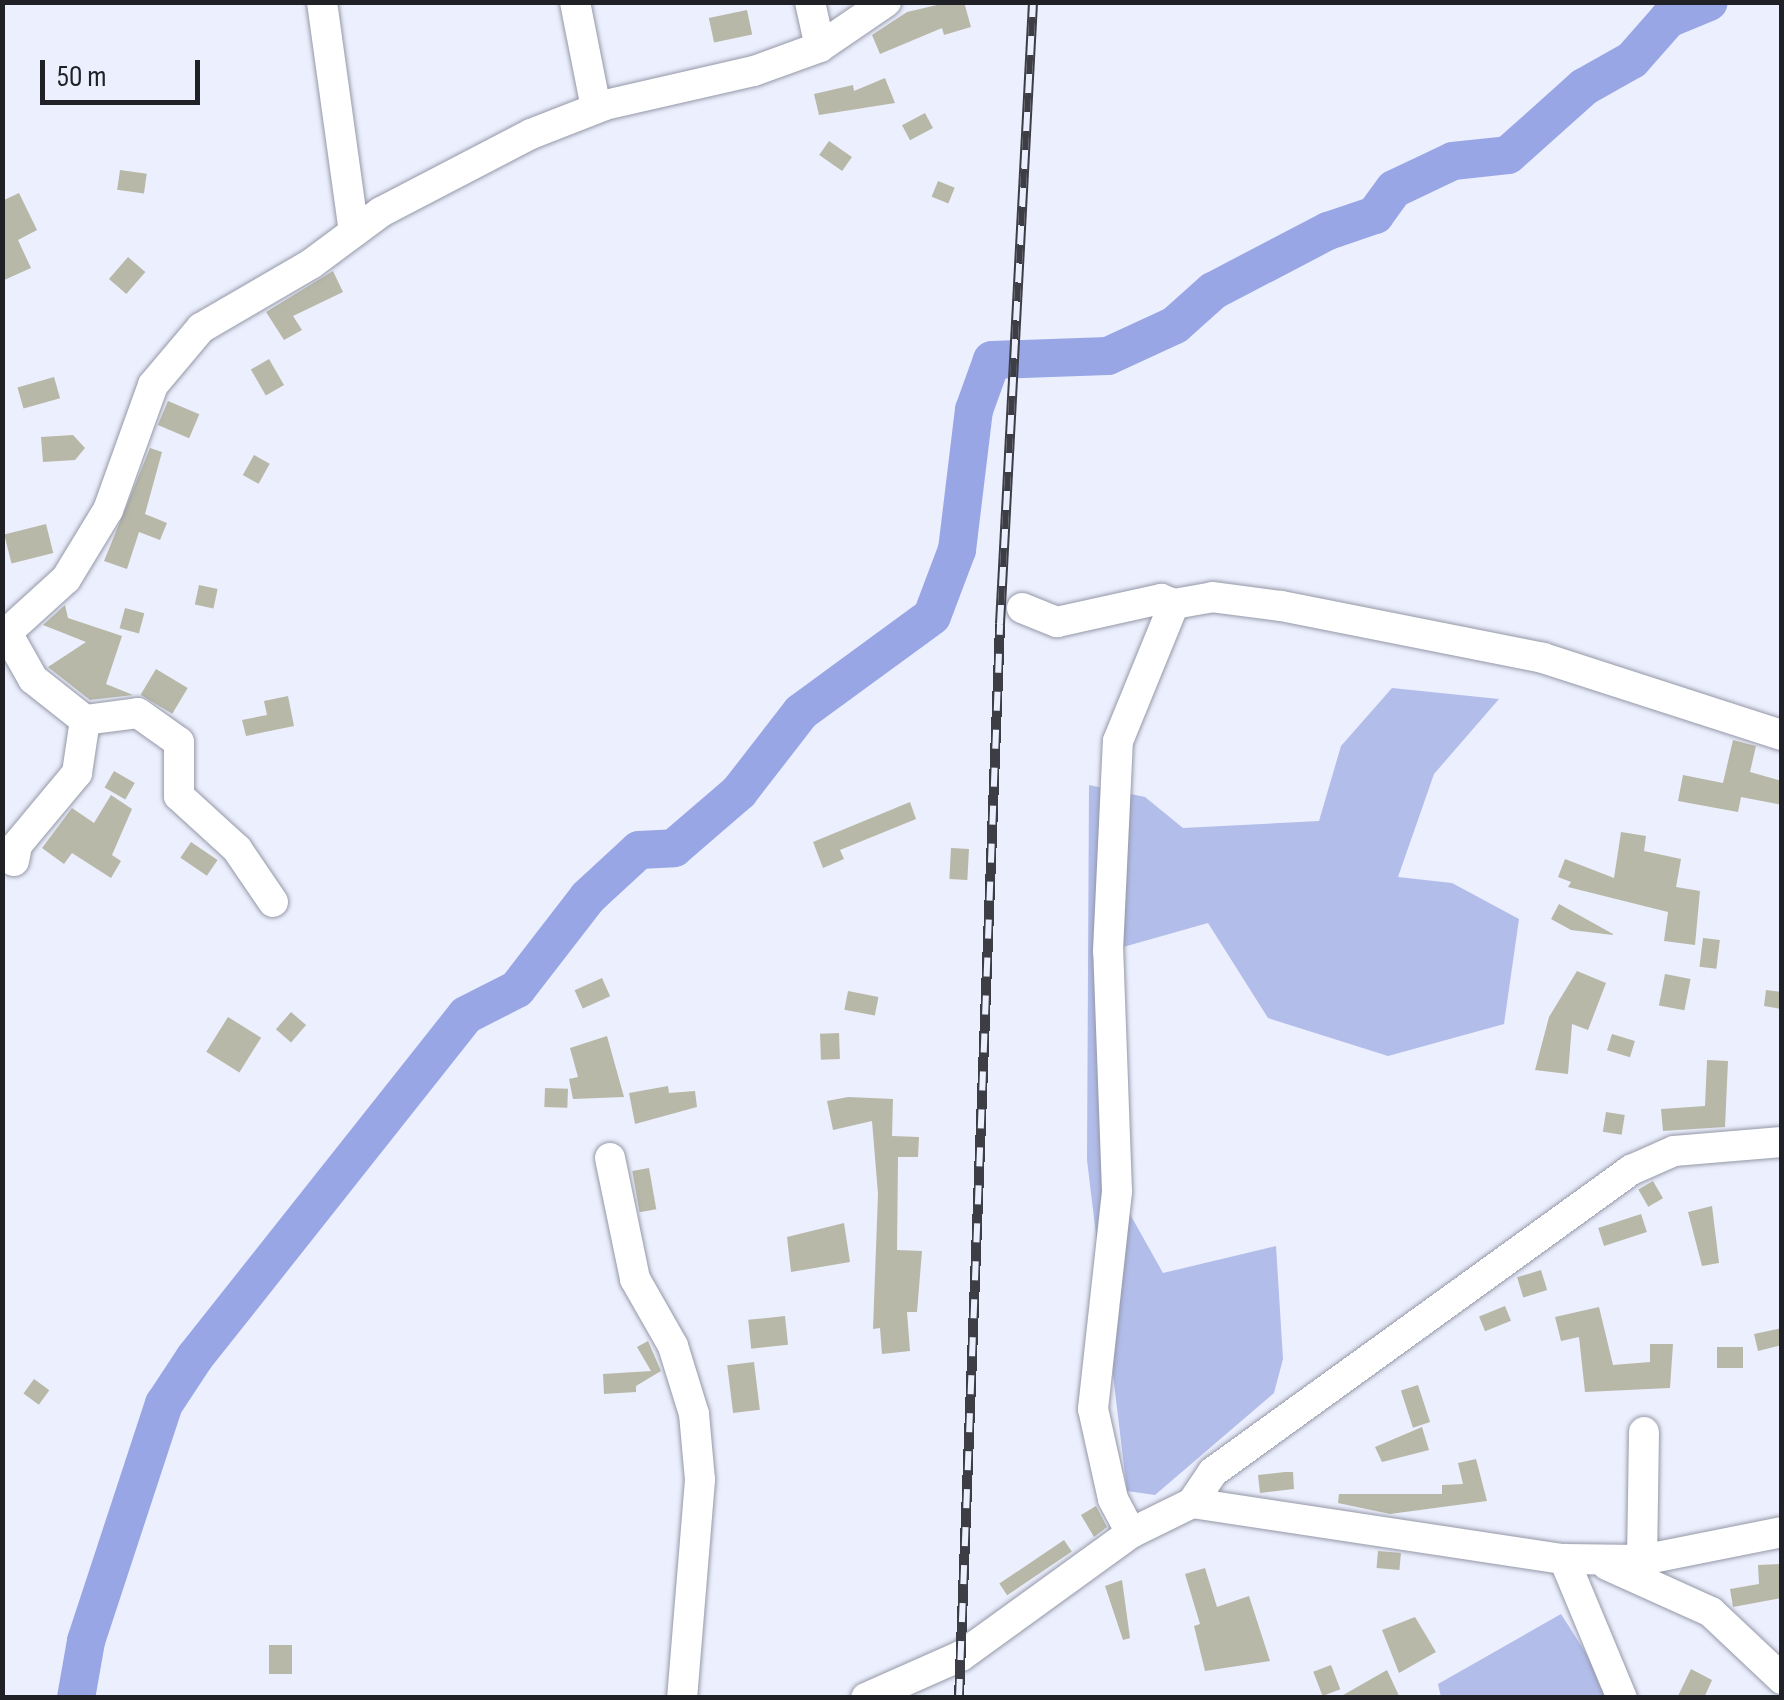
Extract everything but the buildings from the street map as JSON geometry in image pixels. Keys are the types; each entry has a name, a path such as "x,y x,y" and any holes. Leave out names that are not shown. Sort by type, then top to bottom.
{"street":[{"path":"322,2 354,232"},
{"path":"575,2 596,108"},
{"path":"810,2 820,47"},
{"path":"273,902 237,849 179,796 179,742 138,713 85,720 33,679 5,635 66,579 99,524 168,360 200,328 354,232 514,143 596,108 754,72 820,47 886,2"},
{"path":"1022,608 1057,622 1160,598 1174,604 1212,597 1280,606 1543,658 1782,735"},
{"path":"1131,1533 1112,1499 1093,1409 1117,1191 1111,894 1118,741 1174,604"},
{"path":"14,861 18,846 77,773 85,720"},
{"path":"866,1698 960,1656 1131,1533 1192,1503 1213,1472 1631,1170 1674,1151 1782,1142"},
{"path":"610,1158 635,1279 673,1346 694,1414 700,1480 682,1698"},
{"path":"1642,1560 1644,1432"},
{"path":"1192,1503 1564,1559 1642,1560 1782,1532"},
{"path":"1564,1559 1622,1698"},
{"path":"1596,1559 1711,1612 1782,1679"}],"shaded area":[{"path":"1392,688 1499,699 1434,774 1398,877 1452,883 1519,919 1504,1024 1388,1056 1268,1018 1208,923 1109,951 1117,1191 1163,1273 1276,1246 1283,1359 1274,1393 1155,1495 1127,1491 1087,1160 1089,785 1145,797 1183,828 1319,821 1341,746"},
{"path":"1561,1614 1614,1697 1441,1697 1438,1684"}],"waterway":[{"path":"76,1698 86,1641 164,1404 195,1357 466,1015 517,989 588,897 639,850 674,848 739,792 801,712 932,616 957,550 974,410 992,360 1108,356 1175,325 1213,291 1328,231 1375,215 1394,189 1453,161 1508,155 1584,87 1632,60 1668,19 1709,2"}],"railway":[{"path":"959,1698 1000,624 1033,2"}]}
